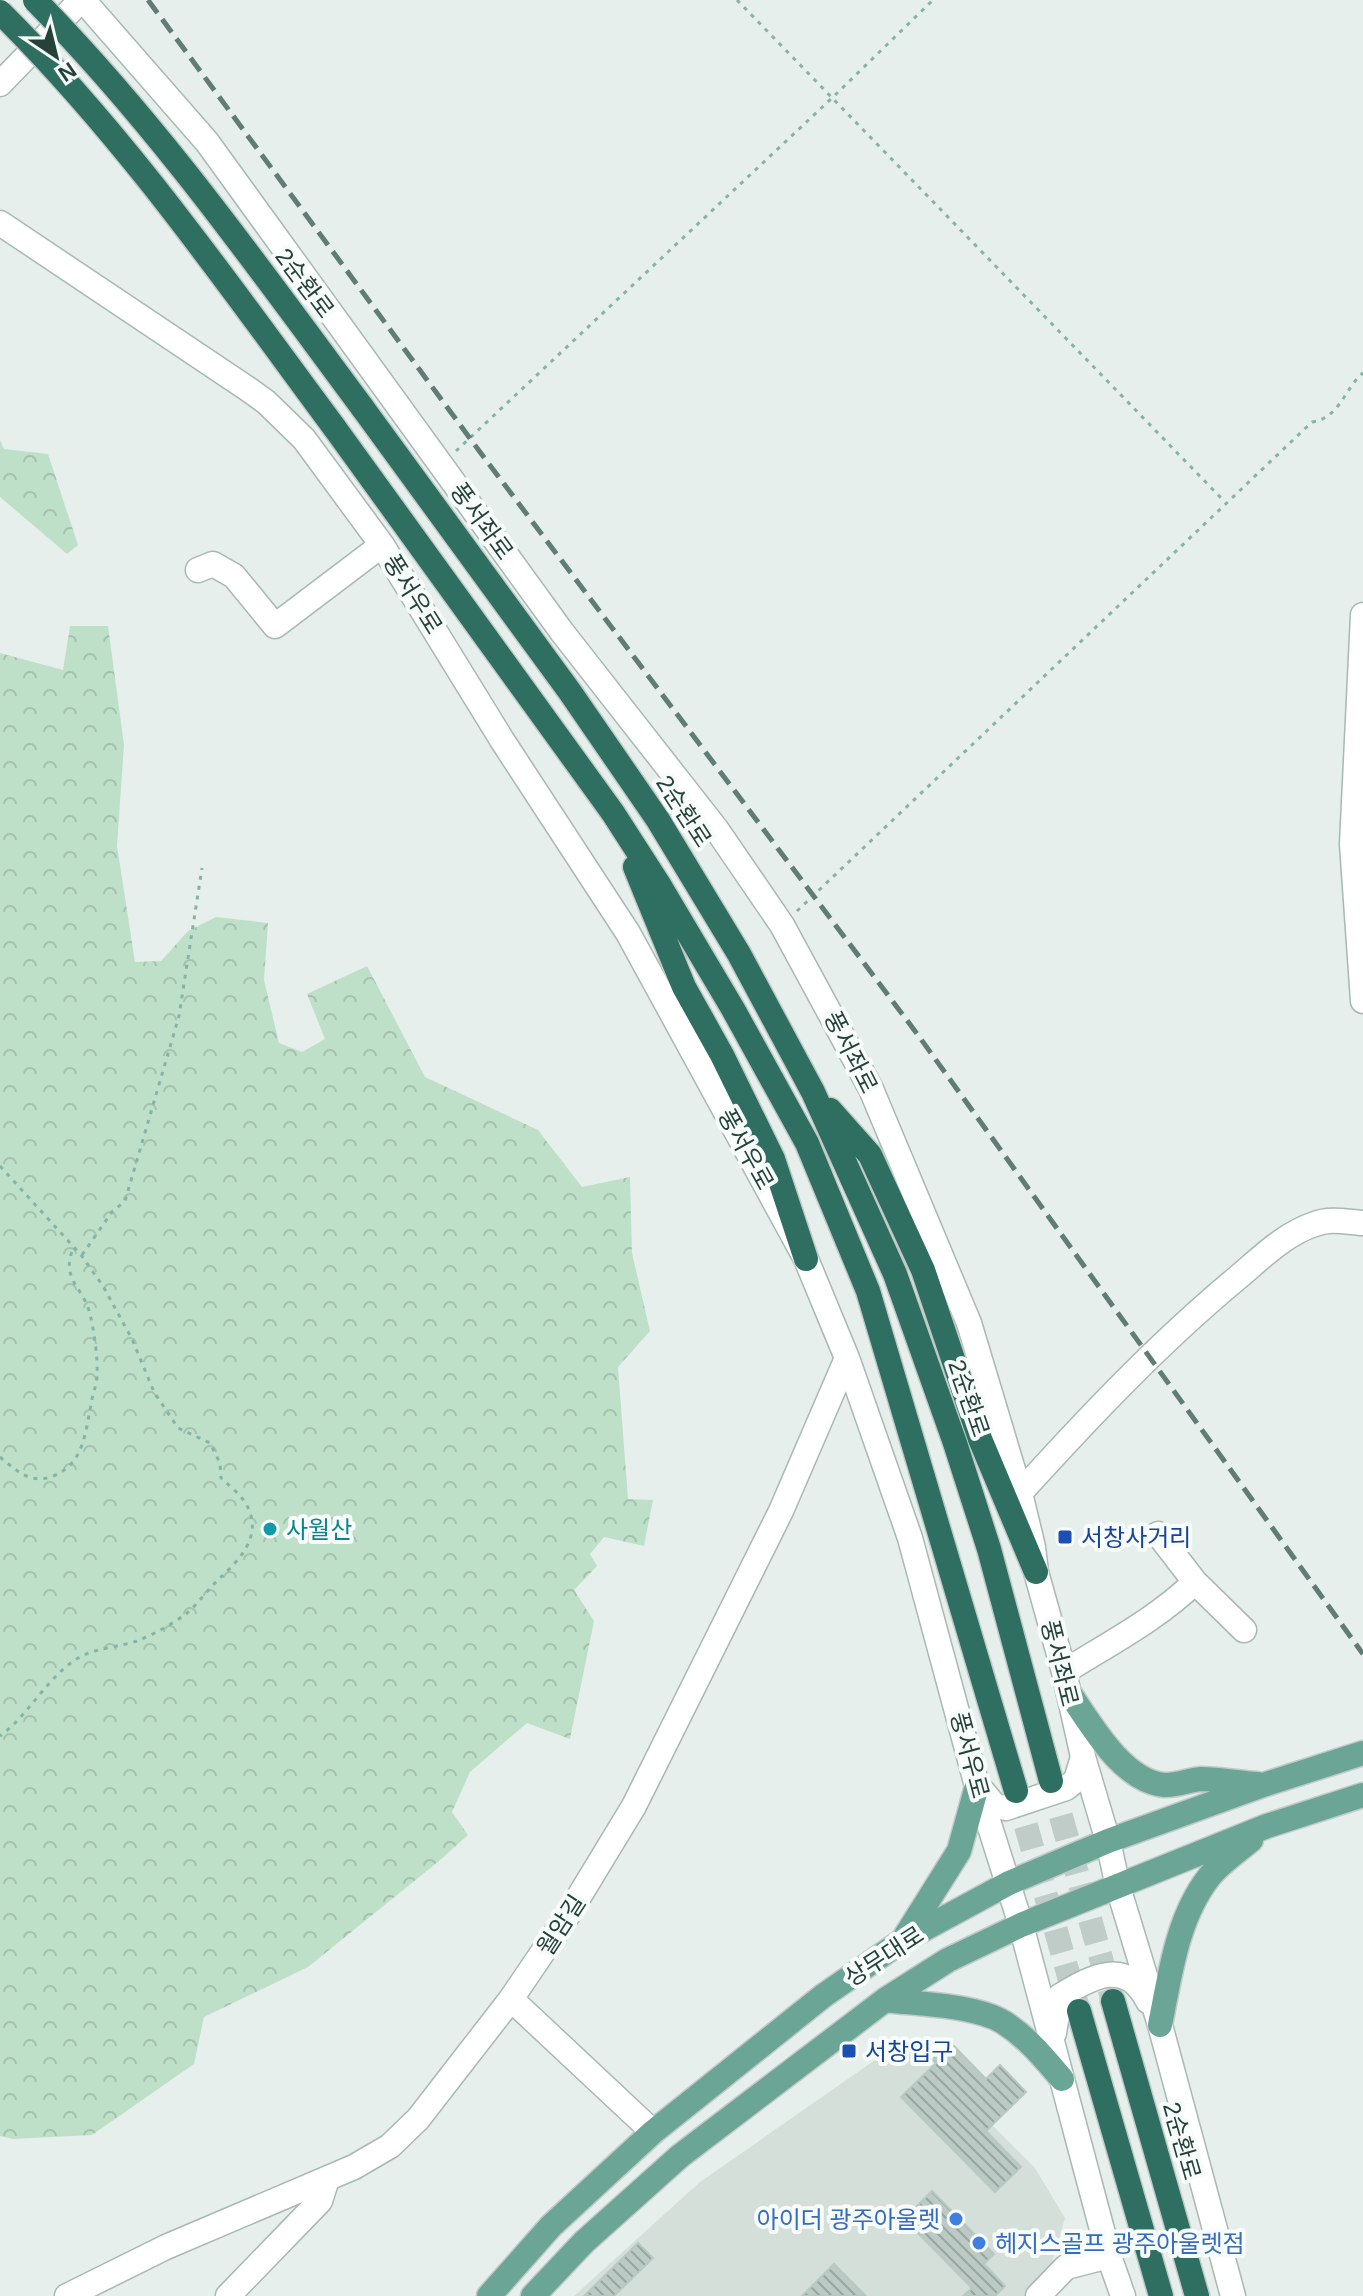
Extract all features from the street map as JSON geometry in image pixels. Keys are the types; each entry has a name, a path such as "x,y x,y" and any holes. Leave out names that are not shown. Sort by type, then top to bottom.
{"highway":[{"name":"2순환로","path":"35,0 83,49 192,178 362,407 570,692 658,820 739,954 813,1092 895,1274 989,1549 1051,1781"},
{"path":"0,12 91,108 164,197 334,427 613,813 725,995 807,1143 868,1291 1016,1791"},
{"path":"613,813 684,987 722,1055 773,1159 806,1259"},
{"path":"813,1092 870,1155 923,1270 980,1439 1036,1572"},
{"name":"2순환로","path":"1113,2001 1197,2296"},
{"path":"1079,2011 1161,2296"}],"main road":[{"path":"1066,1682 1100,1737 1141,1779 1165,1785 1200,1779 1263,1785"},
{"name":"상무대로","path":"489,2296 551,2226 653,2132 823,1996 902,1941 1009,1883 1108,1841 1363,1753"},
{"path":"902,1941 959,1851 977,1786"},
{"name":"상무대로","path":"533,2296 584,2242 680,2156 885,2000 948,1960 1021,1925 1267,1826 1363,1795"},
{"path":"1160,2025 1186,1917 1210,1875 1267,1826"},
{"path":"885,2000 955,2007 1001,2020 1033,2046 1062,2079"}],"street":[{"path":"0,84 82,0"},
{"name":"풍서좌로","path":"82,0 207,142 562,632 717,830 782,925 871,1089 969,1323 1020,1493 1036,1572 1083,1757 1233,2296"},
{"name":"풍서우로","path":"0,223 266,402 304,439 382,545 502,740 628,933 806,1259 847,1358 910,1538 977,1786 1021,1925 1109,2256 1123,2296"},
{"path":"198,570 213,564 234,576 275,626 382,545"},
{"path":"1363,615 1352,844 1363,1001"},
{"path":"1020,1493 1099,1406 1193,1315 1270,1250 1297,1231 1315,1223 1328,1220 1363,1223"},
{"name":"월암길","path":"67,2296 166,2247 381,2153 418,2119 511,1999 604,1858 655,1766 781,1511 847,1358"},
{"path":"1158,1534 1195,1582 1244,1630"},
{"path":"1066,1682 1171,1606 1195,1582"},
{"path":"977,1786 995,1806 1006,1808 1066,1788 1076,1780 1083,1757"},
{"path":"1052,2041 1060,1996 1089,1979 1118,1974 1139,1985 1160,2025"},
{"path":"511,1999 653,2132"},
{"path":"228,2296 320,2201 327,2179"},
{"path":"1038,2296 1066,2267 1109,2256"}],"path":[{"path":"737,0 1226,503"},
{"path":"441,465 933,0"},
{"path":"782,925 1312,422 1323,421 1336,410 1363,373"},
{"path":"81,1255 112,1212 125,1201 179,1016 202,868"},
{"path":"0,1166 81,1255 103,1286 162,1404 178,1428 210,1443 220,1463 221,1478 237,1492 250,1510 252,1527 249,1544 237,1564 221,1576 186,1613 139,1640 80,1657 50,1682 14,1726 0,1736"},
{"path":"0,1457 31,1479 45,1480 62,1473 74,1462 83,1447 97,1375 90,1311 73,1283 68,1260 74,1247"}],"shaded area":[{"path":"917,2050 1035,2168 1065,2218 1048,2276 1028,2296 574,2296 700,2182 878,2058"}],"green space":[{"path":"0,440 4,449 48,454 78,545 67,554 0,497"},
{"path":"70,626 108,626 124,745 117,846 135,962 161,961 188,931 216,917 268,923 264,980 279,1043 302,1052 325,1039 307,994 367,966 425,1077 538,1130 582,1187 630,1177 632,1253 650,1331 618,1367 628,1499 653,1500 644,1546 604,1537 590,1554 597,1566 574,1590 594,1621 570,1739 527,1723 470,1772 452,1812 468,1835 308,1967 204,2017 194,2064 92,2135 13,2139 0,2136 0,653 63,670"}],"building":[{"path":"950,2042 986,2079 1000,2065 1026,2092 986,2131 1021,2167 995,2192 901,2097 936,2063 932,2060"},
{"path":"932,2191 994,2254 984,2264 1005,2286 995,2296 963,2296 972,2288 904,2219"},
{"path":"638,2243 653,2258 614,2296 584,2296"},
{"path":"834,2264 866,2296 802,2296"}],"tunnel":[{"path":"1051,1781 1113,2001"},
{"path":"1016,1791 1078,2008"}],"railway":[{"path":"148,0 480,452 918,1035 1363,1654"}],"place":[{"name":"사월산","path":"270,1529"},
{"name":"서창사거리","path":"1065,1537"},
{"name":"서창입구","path":"849,2051"},
{"name":"아이더 광주아울렛","path":"956,2219"},
{"name":"헤지스골프 광주아울렛점","path":"979,2243"}]}
